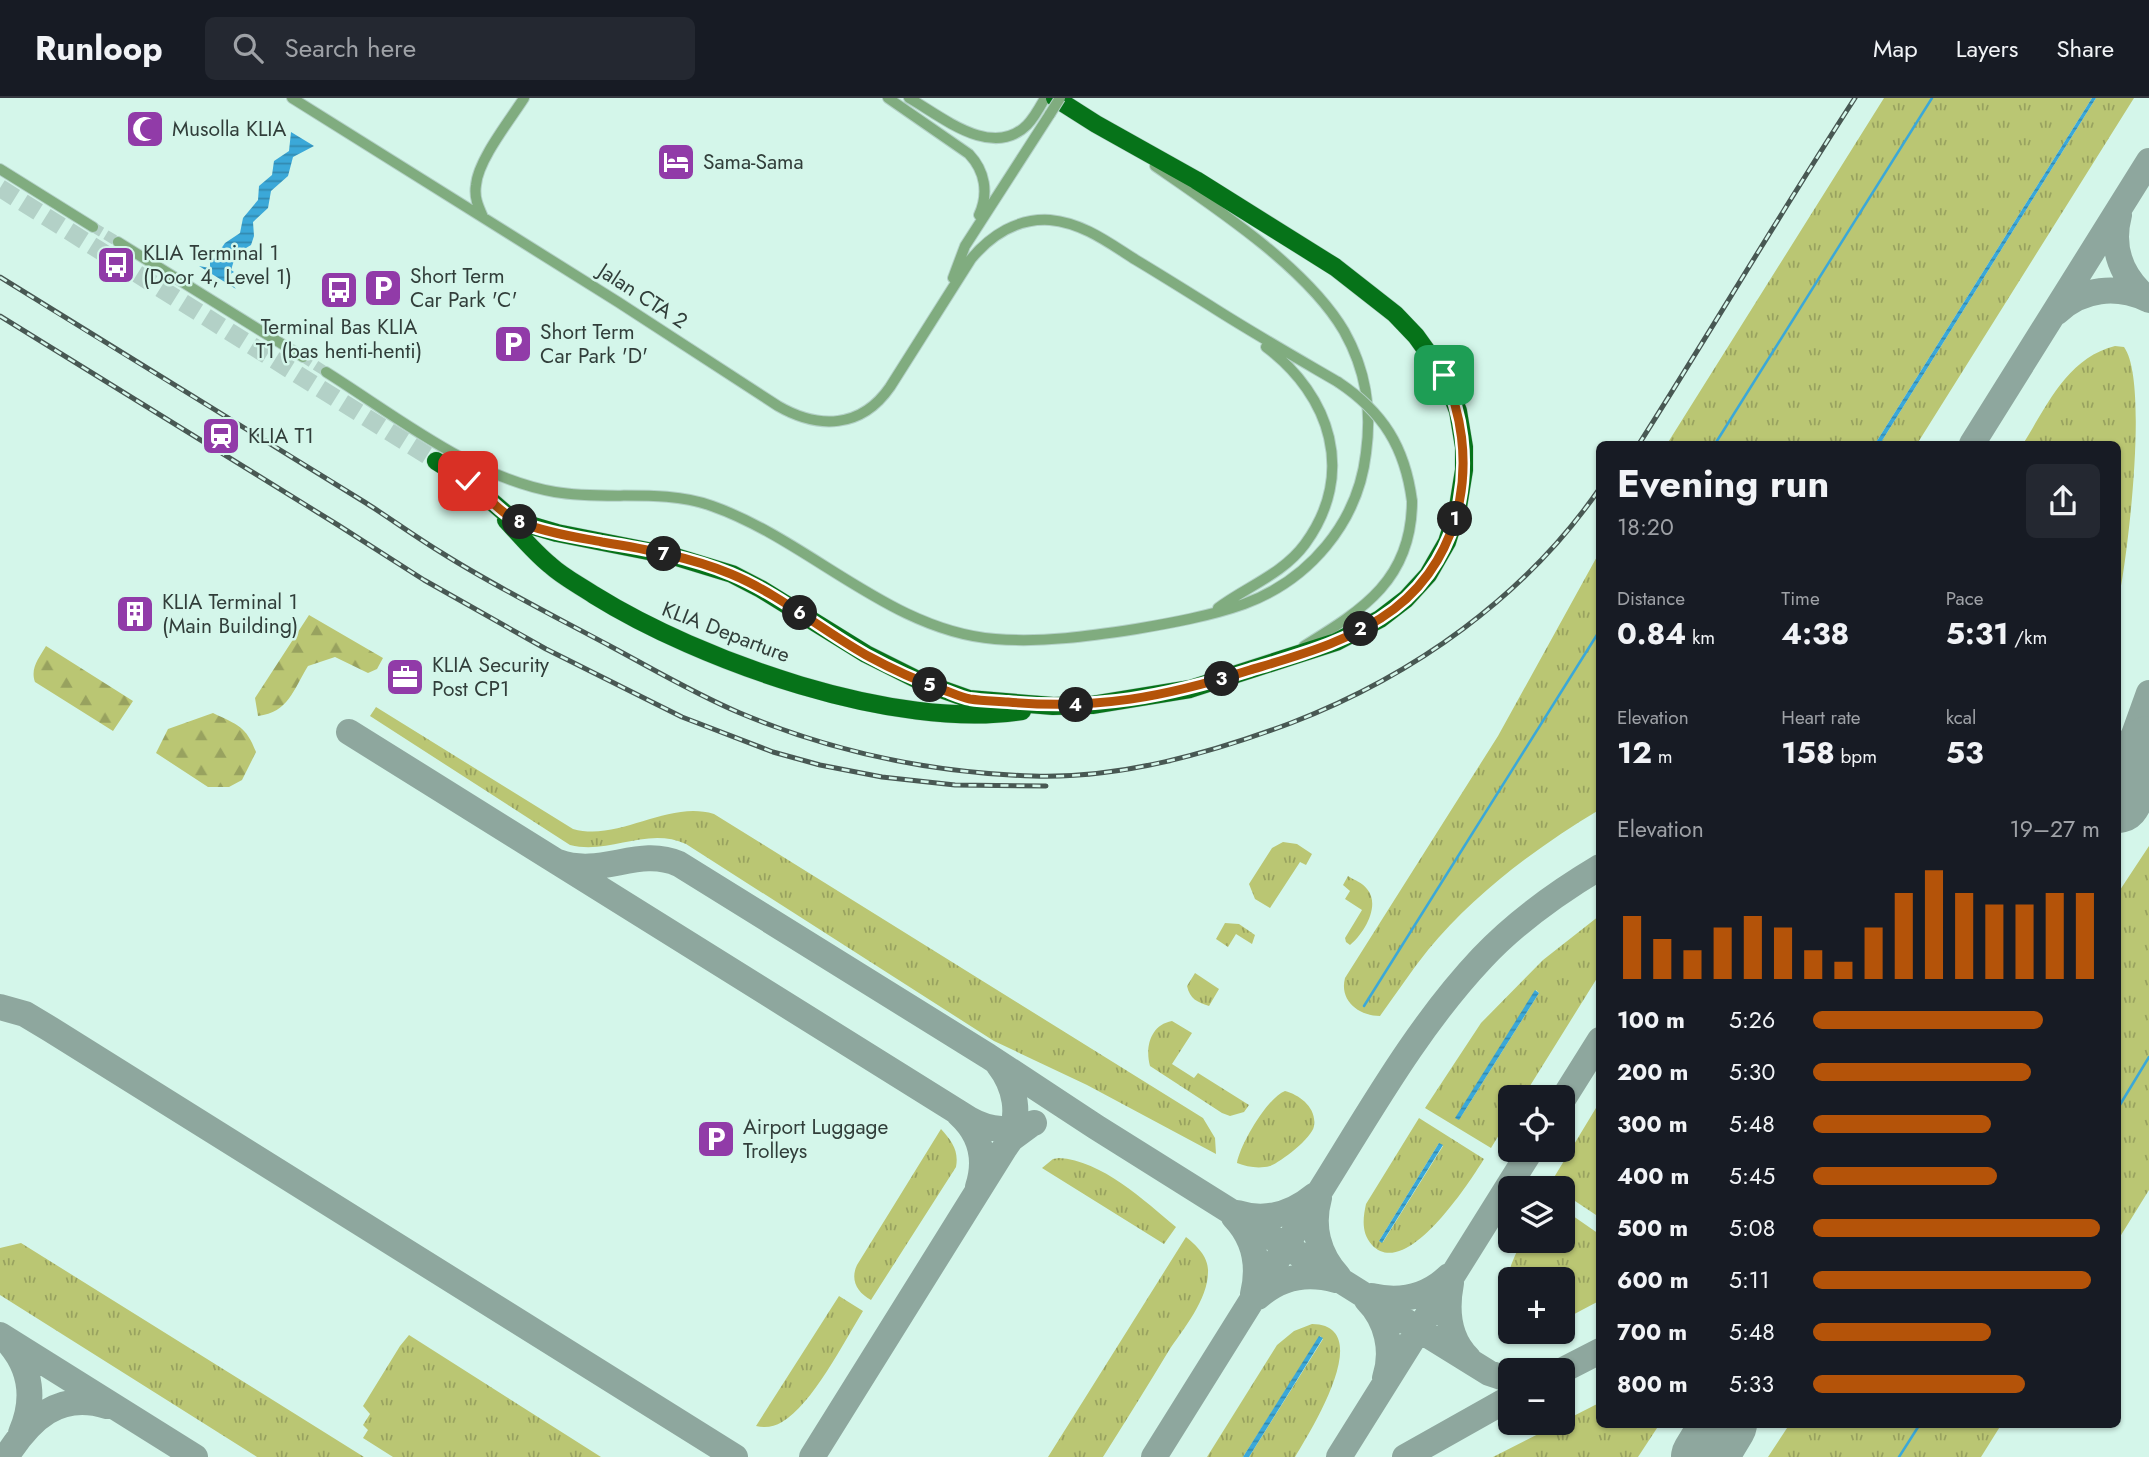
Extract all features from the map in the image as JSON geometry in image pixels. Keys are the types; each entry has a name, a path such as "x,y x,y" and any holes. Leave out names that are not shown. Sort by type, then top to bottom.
{"main road":[{"path":"1050,103 1096,124 1195,180 1335,267 1369,292 1395,314 1430,353 1444,375 1458,411 1464,447 1462,490 1450,533 1428,575 1394,609 1336,642 1190,689 1092,705 1053,706"},
{"name":"KLIA Departure","path":"434,464 468,481 505,513 523,523 557,533 674,556 732,574 866,654 923,682 969,699 1053,706 979,716 938,713 859,699 732,662 627,615 550,566 503,516 434,464"}],"street":[{"name":"Jalan CTA 2","path":"292,98 778,406 803,419 838,421 849,418 878,400 890,387 945,300"},
{"path":"484,218 477,202 475,187 478,170 524,98"},
{"path":"888,98 970,154 982,170 985,199 945,300"},
{"path":"909,98 971,133 990,139 1019,132 1050,103"},
{"path":"965,246 1050,103"},
{"path":"326,372 450,451 492,474 553,492 608,497 675,498 710,505 760,526 867,592 924,621 947,629 991,639 1046,639 1165,624 1243,604 1280,586 1310,565 1331,542 1350,509 1362,476 1370,422 1366,388 1353,348 1342,327 1304,281 1198,196 1096,124"},
{"path":"0,169 93,227"},
{"path":"945,300 971,258 983,245 1006,229 1032,221 1047,220 1074,225 1338,382 1367,404 1391,433 1401,451 1406,469 1412,501 1406,547 1387,584 1357,612 1280,661"},
{"path":"118,242 303,357"},
{"path":"1213,612 1261,582 1304,545 1327,499 1331,459 1323,415 1307,386 1275,353 1225,315"}],"green space":[{"path":"1884,98 2092,98 1877,441 1669,441"},
{"path":"2096,98 2134,98 1919,441 1882,441"},
{"path":"2115,346 2124,347 2131,366 2135,395 2134,470 2121,585 2121,441 2025,441 2060,385 2071,372 2098,352"},
{"path":"1596,558 1596,812 1530,856 1465,910 1428,950 1380,1016 1358,1010 1352,1006 1345,994 1345,978 1498,736"},
{"path":"309,615 383,658 377,669 368,673 335,657 308,666 283,705 268,714 258,716 255,698"},
{"path":"46,646 133,701 113,731 35,682 34,668"},
{"path":"376,707 573,829 591,832 608,830 679,812 714,814 1203,1118 1215,1138 1216,1154 1087,1085 994,1041 686,844 657,838 600,847 570,845 370,716"},
{"path":"213,713 245,731 256,752 242,780 229,787 208,787 156,753 168,729"},
{"path":"1283,842 1297,844 1312,854 1306,865 1300,862 1270,908 1255,899 1249,884 1272,848"},
{"path":"2149,846 2149,1190 2121,1235 2121,888"},
{"path":"1348,876 1365,887 1372,903 1365,927 1350,945 1345,938 1362,910 1345,899 1350,891 1343,885"},
{"path":"1596,918 1596,980 1530,1085 1498,1085 1498,1137 1491,1148 1425,1108 1481,1023 1543,960","holes":["1536,990 1539,993 1459,1120"]},
{"path":"1225,923 1239,924 1255,935 1252,944 1236,934 1228,947 1216,939"},
{"path":"1195,973 1219,989 1209,1006 1195,999 1188,990 1187,986"},
{"path":"1172,1021 1192,1033 1172,1064 1194,1078 1198,1073 1249,1105 1244,1112 1230,1116 1222,1113 1150,1066 1148,1052 1151,1038 1159,1027"},
{"path":"1285,1091 1302,1099 1313,1113 1314,1126 1308,1137 1270,1166 1253,1167 1237,1163 1255,1123 1270,1103"},
{"path":"1596,1108 1596,1215 1575,1201 1575,1176 1555,1176 1563,1162 1575,1162 1575,1143"},
{"path":"1419,1118 1484,1159 1465,1188 1435,1224 1402,1250 1386,1253 1368,1240 1364,1230 1366,1204","holes":["1439,1143 1443,1146 1383,1242 1379,1241"]},
{"path":"941,1129 954,1146 956,1167 871,1300 856,1285 854,1276 857,1265"},
{"path":"1053,1159 1075,1160 1106,1174 1136,1194 1176,1227 1164,1244 1042,1168"},
{"path":"1575,1217 1596,1232 1596,1303 1575,1314 1575,1267 1511,1267 1517,1253 1575,1253"},
{"path":"1186,1237 1201,1252 1208,1267 1207,1283 1194,1314 1103,1457 1048,1457"},
{"path":"21,1243 364,1457 257,1457 0,1295 0,1248"},
{"path":"839,1296 863,1311 827,1372 793,1414 776,1425 756,1426"},
{"path":"1312,1324 1331,1329 1339,1342 1339,1360 1334,1382 1324,1405 1295,1457 1249,1457 1323,1339 1320,1336 1243,1457 1207,1457 1277,1345 1294,1331"},
{"path":"409,1335 601,1457 393,1457 363,1438 368,1430 363,1425 370,1414 363,1406"},
{"path":"1596,1405 1596,1428 1657,1428 1638,1457 1493,1457 1536,1435 1575,1435 1575,1415"},
{"path":"1787,1428 1999,1428 1981,1457 1768,1457"}],"water":[{"path":"2092,98 2096,98 1882,441 1877,441"},
{"path":"291,132 314,146 293,157 288,176 271,191 268,208 253,222 254,236 251,245 236,254 231,270 234,272 229,275 228,280 236,289 199,266 210,268 210,257 214,259 225,243 240,233 243,218 258,200 259,186 272,175 274,161 289,151"},
{"path":"1535,990 1539,993 1459,1120 1455,1118"},
{"path":"1439,1143 1443,1145 1382,1243 1379,1241"},
{"path":"1319,1336 1323,1338 1249,1457 1243,1457"}],"waterway":[{"path":"1717,441 1932,98"},
{"path":"1364,1006 1596,636"},
{"path":"2121,1103 2149,1057"},
{"path":"1899,1457 1917,1428"}],"taxiway":[{"path":"1974,441 2149,161"},
{"path":"2119,215 2116,240 2120,262 2132,282 2149,300"},
{"path":"2057,312 2077,298 2100,291 2124,292 2147,299"},
{"path":"2121,771 2149,693"},
{"path":"349,732 969,1119 1001,1129 1034,1123"},
{"path":"558,862 590,867 649,858 679,864 1418,1329 1498,1376"},
{"path":"1154,1457 1374,1104 1436,1013 1482,958 1509,932 1553,897 1596,870"},
{"path":"0,1007 25,1014 50,1029 735,1457"},
{"path":"1572,1085 1596,1046"},
{"path":"998,1064 1009,1082 1015,1102 1014,1122 1008,1142"},
{"path":"959,1114 972,1129 980,1147 982,1166 978,1187"},
{"path":"812,1457 1004,1149 1011,1139 1030,1125"},
{"path":"1339,1457 1523,1162"},
{"path":"1237,1213 1258,1217 1278,1214 1297,1207 1315,1195"},
{"path":"1319,1198 1316,1219 1318,1239 1325,1258 1338,1276"},
{"path":"1234,1217 1247,1234 1254,1253 1256,1273 1253,1294"},
{"path":"1258,1297 1276,1285 1295,1278 1315,1276 1336,1280"},
{"path":"1371,1296 1392,1299 1413,1296 1432,1289 1449,1276"},
{"path":"1451,1283 1450,1323 1456,1342 1468,1358"},
{"path":"1367,1300 1380,1317 1387,1336 1389,1357 1385,1378"},
{"path":"0,1335 195,1457"},
{"path":"8,1342 22,1363 29,1386 28,1409 21,1433"},
{"path":"1575,1364 1596,1353"},
{"path":"6,1457 25,1431 48,1412 74,1402 107,1406"},
{"path":"1405,1457 1498,1405"}],"runway":[{"path":"2121,795 2149,749"},
{"path":"1704,1457 1722,1428"}],"tunnel":[{"path":"0,188 436,461"},
{"path":"93,227 118,242"},
{"path":"303,357 326,372"}],"railway":[{"path":"1641,441 1855,98"},
{"path":"0,277 366,503 462,566 690,690 740,713 811,739 921,765 1033,776 1099,773 1197,754 1291,723 1380,682 1463,629 1537,564 1596,493"},
{"path":"0,316 424,580 546,649 682,717 773,752 820,765 882,777 955,785 1046,786"}],"place":[{"name":"Musolla KLIA","path":"145,129"},
{"name":"Sama-Sama","path":"676,162"},
{"name":"KLIA Terminal 1 (Door 4, Level 1)","path":"116,265"},
{"name":"Short Term Car Park 'C'","path":"383,288"},
{"name":"Terminal Bas KLIA T1 (bas henti-henti)","path":"339,290"},
{"name":"Short Term Car Park 'D'","path":"513,344"},
{"name":"KLIA T1","path":"221,436"},
{"name":"KLIA Terminal 1 (Main Building)","path":"135,614"},
{"name":"KLIA Security Post CP1","path":"405,677"},
{"name":"Airport Luggage Trolleys","path":"716,1139"}],"route":[{"path":"468,481 505,513 523,523 557,533 674,556 732,574 866,654 923,682 969,699 1053,706 1092,705 1190,689 1336,642 1380,619 1416,589 1428,575 1447,542 1462,490 1462,430 1458,411 1444,375"}]}
